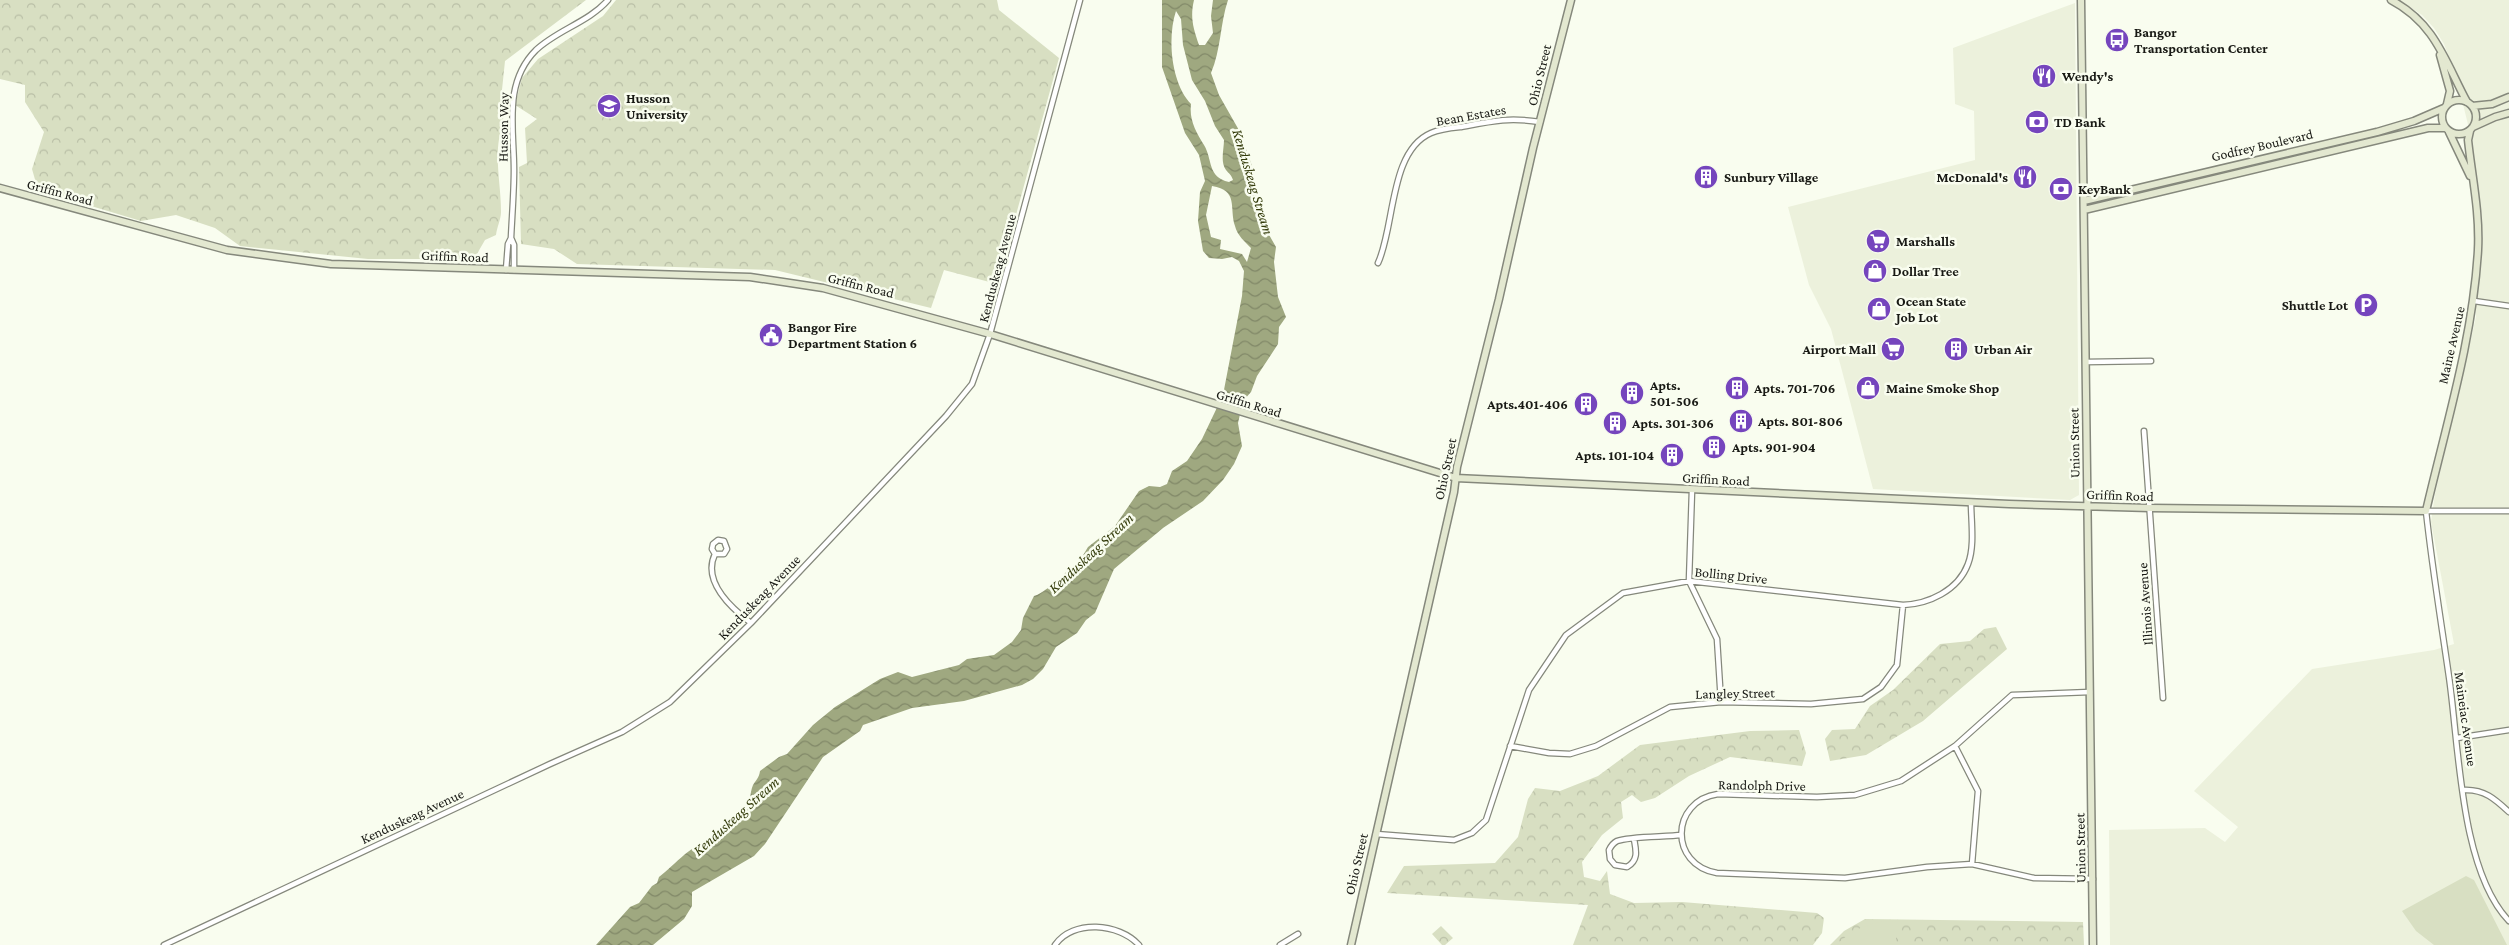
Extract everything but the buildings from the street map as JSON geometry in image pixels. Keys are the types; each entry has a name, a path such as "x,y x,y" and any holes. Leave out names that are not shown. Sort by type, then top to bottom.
{"main road":[{"name":"Ohio Street","path":"1351,945 1456,478 1540,122 1572,0"},
{"name":"Union Street","path":"2080,0 2093,945"},
{"path":"2391,0 2412,12 2434,38 2476,114 2471,129"},
{"path":"2434,38 2448,80 2450,98 2441,118 2447,130 2460,135 2509,113"},
{"path":"2445,106 2457,100 2470,104 2492,104 2509,97"},
{"name":"Godfrey Boulevard","path":"2084,201 2377,132 2414,121 2445,106"},
{"name":"Godfrey Boulevard","path":"2084,210 2428,128 2447,130"},
{"name":"Maine Avenue","path":"2426,511 2474,301 2478,248 2474,182 2468,140 2471,129"},
{"name":"Maine Avenue","path":"2447,130 2474,182"},
{"name":"Griffin Road","path":"0,188 227,250 272,257 331,264 750,277 824,288 990,334 1209,404 1456,478 1692,490 2087,506 2426,511"}],"street":[{"name":"Husson Way","path":"506,270 508,244 511,238 514,172 512,107 514,89 519,74 528,60 546,42 595,12 608,0"},
{"name":"Kenduskeag Avenue","path":"164,945 622,732 670,702 751,623 946,416 972,384 990,334 1080,0"},
{"name":"Bean Estates","path":"1378,263 1385,248 1403,166 1416,144 1430,134 1494,120 1514,118 1540,122"},
{"name":"Husson Way","path":"511,238 514,245 514,270"},
{"path":"2474,301 2509,306"},
{"path":"2086,362 2152,361"},
{"name":"Illinois Avenue","path":"2144,431 2163,698"},
{"path":"1692,490 1690,581 1717,639 1721,702"},
{"name":"Bolling Drive","path":"1376,834 1454,840 1472,833 1486,820 1529,690 1566,635 1623,593 1690,581 1903,606 1920,605 1941,596 1956,582 1968,565 1971,502"},
{"name":"Griffin Road","path":"2426,511 2509,511"},
{"name":"Maineiac Avenue","path":"2426,511 2438,612 2472,839 2483,881 2501,912 2509,921"},
{"path":"715,554 711,571 719,590 728,603 751,623"},
{"name":"Langley Street","path":"1510,746 1549,753 1570,754 1596,746 1670,707 1721,702 1811,704 1863,699 1881,687 1897,665 1903,606"},
{"name":"Randolph Drive","path":"1681,835 1683,822 1689,810 1699,800 1712,795 1855,795 1901,781 1955,746 2012,695 2090,692"},
{"path":"2457,738 2509,730"},
{"path":"1955,746 1978,791 1972,864"},
{"path":"2464,790 2478,790 2487,794 2509,812"},
{"path":"1634,839 1636,852 1634,861 1627,866 1615,865 1609,854 1611,846 1619,841 1634,839 1681,835 1684,848 1690,859 1705,870 1717,874 1845,878 1927,867 1972,864 2034,878 2093,879"},
{"path":"1055,945 1060,937 1072,930 1086,928 1121,932 1140,945"},
{"path":"1280,945 1298,934"}],"shaded area":[{"path":"2399,0 2509,0 2509,945 2110,945 2109,830 2205,828 2225,842 2238,827 2194,791 2312,669 2434,650 2454,644 2431,522 2435,494 2476,317 2470,133 2457,79 2444,44 2434,28 2422,15"},
{"path":"2075,3 2079,495 2070,500 1873,489 1831,329 1809,285 1788,207 1975,160 1974,111 1955,104 1953,48"}],"green space":[{"path":"0,0 586,0 505,61 500,109 504,121 498,143 501,212 496,235 485,240 474,259 368,259 240,246 215,228 176,215 141,221 38,190 32,169 44,132 25,102 25,85 0,79"},
{"name":"Husson University","path":"616,0 997,0 999,10 1059,58 997,284 944,270 931,308 775,270 577,264 554,249 521,244 519,167 527,163 525,128 537,119 515,105 522,78 538,59 603,16"},
{"path":"1996,627 2007,649 1923,721 1866,755 1830,761 1825,739 1832,730 1855,729 1870,706 1893,690 1940,644 1970,641 1984,629"},
{"path":"1799,730 1806,753 1802,766 1730,757 1689,776 1655,798 1641,802 1632,795 1621,802 1623,818 1602,835 1582,862 1584,877 1600,881 1607,871 1610,894 1634,903 1682,902 1817,913 1824,918 1822,933 1813,945 1573,945 1588,905 1387,893 1404,866 1495,863 1518,837 1528,799 1535,788 1560,791 1598,776 1640,745 1750,731"},
{"path":"2466,876 2474,880 2507,945 2434,945 2416,931 2402,911"},
{"path":"1865,919 2083,922 2084,945 1830,945 1844,931"},
{"path":"1896,922 1896,945 1837,945 1848,935 1860,928 1873,923"},
{"path":"1441,926 1453,938 1445,945 1442,945 1432,934"}],"water":[{"name":"Kenduskeag Stream","path":"1162,0 1194,0 1192,17 1194,28 1199,45 1205,45 1213,33 1211,16 1213,0 1228,0 1217,55 1211,73 1219,95 1240,132 1252,166 1255,184 1261,200 1263,224 1276,247 1274,262 1278,297 1286,317 1279,327 1278,344 1257,376 1251,392 1243,401 1238,423 1242,446 1234,464 1223,480 1203,501 1163,528 1114,569 1095,613 1086,620 1077,633 1056,647 1043,669 1033,679 1022,685 964,701 912,708 863,725 860,731 823,757 765,844 754,856 692,892 692,906 684,919 653,945 596,945 630,907 639,903 652,886 657,883 659,877 688,852 704,842 720,840 724,836 728,823 745,811 753,785 760,771 779,757 787,754 813,725 835,707 880,679 898,672 912,677 959,665 967,659 994,655 1012,642 1021,630 1023,618 1034,596 1059,584 1065,573 1076,567 1088,547 1115,526 1139,491 1149,486 1160,487 1167,484 1172,471 1187,461 1202,439 1223,395 1242,296 1244,271 1239,261 1232,257 1222,259 1209,258 1203,251 1198,221 1200,192 1205,181 1199,155 1185,133 1162,67","holes":["1176,11 1181,19 1183,45 1192,80 1205,101 1215,126 1224,140 1223,163 1233,180 1229,182 1222,180 1214,172 1207,151 1194,126 1191,104 1184,95 1175,72 1172,34","1212,186 1226,191 1230,196 1236,229 1251,248 1247,262 1242,254 1220,249 1221,240 1211,237 1206,215"]}],"place":[{"name":"Bangor Transportation Center","path":"2117,40"},
{"name":"Wendy's","path":"2044,76"},
{"name":"Husson University","path":"609,106"},
{"name":"TD Bank","path":"2037,122"},
{"name":"Sunbury Village","path":"1706,177"},
{"name":"McDonald's","path":"2025,177"},
{"name":"KeyBank","path":"2061,189"},
{"name":"Marshalls","path":"1878,241"},
{"name":"Dollar Tree","path":"1875,271"},
{"name":"Shuttle Lot","path":"2366,305"},
{"name":"Ocean State Job Lot","path":"1879,309"},
{"name":"Bangor Fire Department Station 6","path":"771,335"},
{"name":"Airport Mall","path":"1893,349"},
{"name":"Urban Air","path":"1956,349"},
{"name":"Apts. 701-706","path":"1737,388"},
{"name":"Maine Smoke Shop","path":"1868,388"},
{"name":"Apts. 501-506","path":"1632,393"},
{"name":"Apts.401-406","path":"1586,404"},
{"name":"Apts. 801-806","path":"1741,421"},
{"name":"Apts. 301-306","path":"1615,423"},
{"name":"Apts. 901-904","path":"1714,447"},
{"name":"Apts. 101-104","path":"1672,455"}]}
